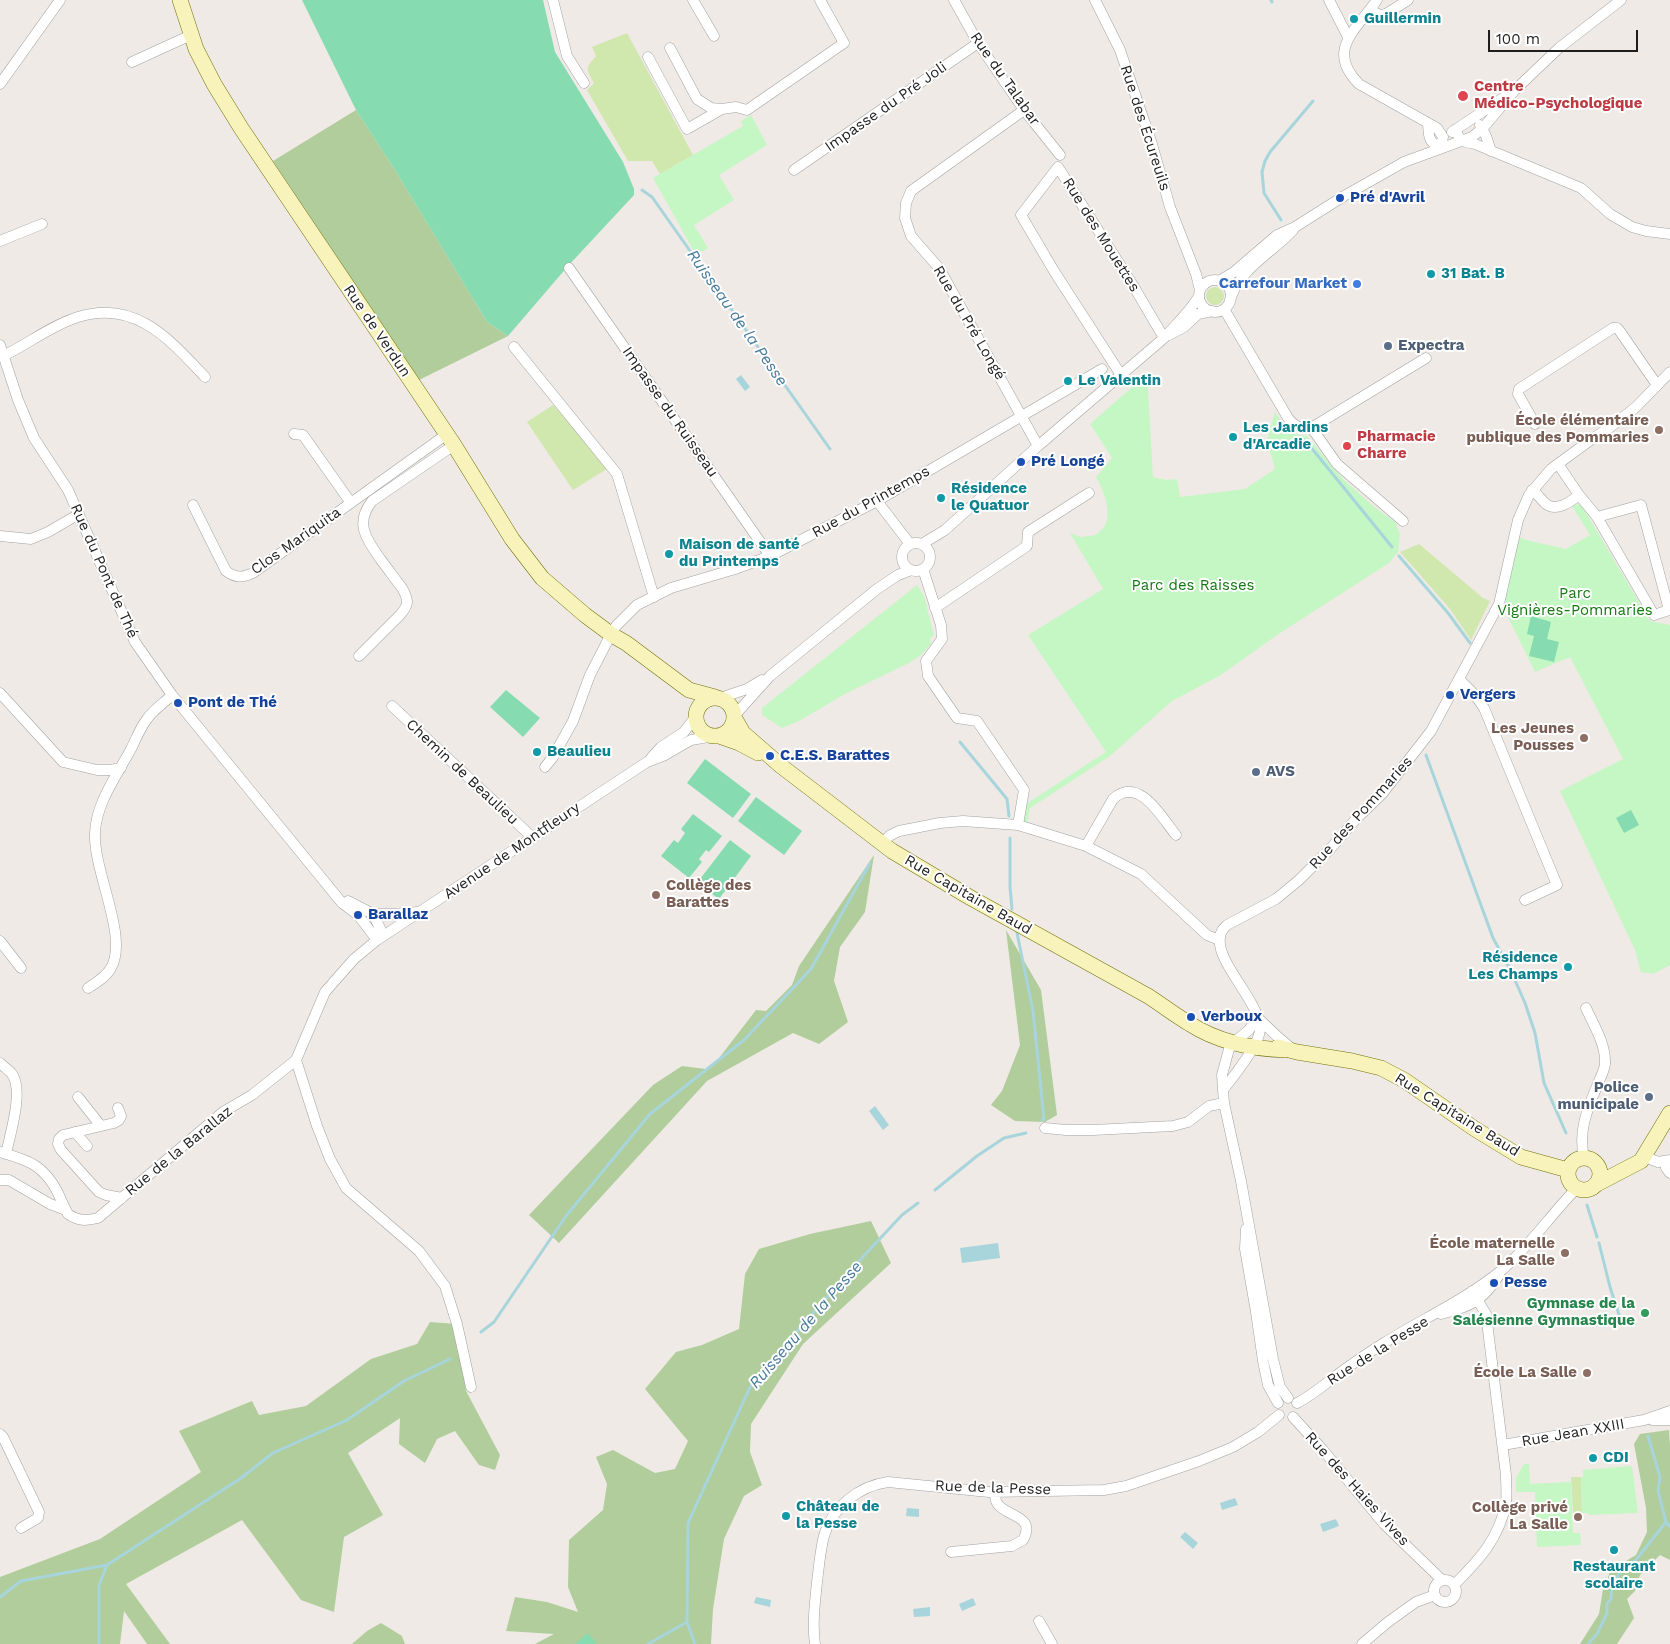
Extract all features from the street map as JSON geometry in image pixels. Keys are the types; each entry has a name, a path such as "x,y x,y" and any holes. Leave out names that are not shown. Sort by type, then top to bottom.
{"main road":[{"name":"Rue de Verdun","path":"180,0 196,49 241,128 450,440 512,538 542,578 561,596 612,635 626,643 689,690 717,698"},
{"name":"Rue de Verdun","path":"612,635 621,647 689,701 696,714"},
{"path":"717,698 728,702 734,710 735,717 728,732 716,736 709,735 701,730 696,721 696,714 701,703 705,700 717,698"},
{"name":"Rue Capitaine Baud","path":"735,717 743,733 781,766 882,844 946,884 1166,1007 1190,1024 1214,1036 1381,1068 1404,1080 1475,1130 1521,1157 1568,1170"},
{"name":"Rue Capitaine Baud","path":"716,736 739,743 781,766"},
{"path":"1641,1160 1617,1167 1577,1159 1568,1170 1568,1177 1577,1188 1589,1189 1641,1160 1670,1113"},
{"path":"1591,1161 1600,1172 1599,1179 1595,1185"}],"street":[{"path":"0,84 60,0"},
{"path":"553,0 568,56 584,83"},
{"path":"693,0 714,36"},
{"path":"670,48 697,99 711,108 736,107 747,110 844,43 820,0"},
{"name":"Rue du Talabar","path":"954,0 978,44 1024,110 1060,155"},
{"name":"Rue des Écureuils","path":"1095,0 1120,50 1148,132 1170,207 1196,274 1200,293"},
{"path":"1329,0 1348,37"},
{"path":"1377,0 1348,37 1344,54 1346,67 1350,75 1359,84 1437,128 1442,137"},
{"path":"1370,10 1380,15 1386,14 1408,0"},
{"path":"1462,142 1483,128 1515,90 1560,48 1620,0"},
{"path":"132,62 191,36"},
{"name":"Impasse du Pré Joli","path":"794,170 978,44"},
{"path":"648,57 687,129 722,109"},
{"path":"1436,146 1442,137 1472,120 1488,106 1515,90"},
{"name":"Rue du Pré Longé","path":"1024,110 911,191 906,203 904,218 911,236 939,268 1038,446"},
{"path":"1472,120 1483,128 1491,151"},
{"path":"1428,124 1430,139 1436,146"},
{"path":"1456,129 1462,142"},
{"path":"922,544 945,530 1038,446 1164,338 1178,320 1192,308 1207,282 1218,280 1234,272 1277,235 1295,227 1340,198 1436,146 1462,142 1475,144 1581,188 1610,214 1632,228 1646,232 1670,234"},
{"name":"Rue des Mouettes","path":"1121,376 1054,271 1021,215 1058,167 1164,338"},
{"path":"0,241 42,224"},
{"path":"1164,338 1184,327 1198,314 1219,311 1227,304 1242,276 1281,242 1295,227"},
{"name":"Rue des Écureuils","path":"1190,258 1202,271 1218,280"},
{"name":"Impasse du Ruisseau","path":"569,268 770,556"},
{"path":"1218,280 1229,289 1227,304 1276,396 1292,424 1300,428 1311,427 1426,358"},
{"path":"1200,293 1204,307 1212,311"},
{"path":"3,356 78,317 110,313 137,319 151,325 177,347 205,377"},
{"path":"1535,424 1518,394 1518,389 1613,328 1619,330 1657,385"},
{"name":"Rue du Pont de Thé","path":"0,346 18,400 34,438 68,490 135,642 172,695 342,903 358,915 377,940"},
{"path":"514,347 617,474 654,597"},
{"name":"Rue du Printemps","path":"612,635 616,626 637,605 671,588 735,569 770,556 877,501 1102,370"},
{"name":"Rue des Pommaries","path":"1219,940 1221,932 1227,925 1276,899 1299,880 1382,794 1431,731 1499,604 1520,514 1532,490 1558,464 1636,407 1670,372"},
{"path":"1311,427 1337,464 1403,521"},
{"name":"Clos Mariquita","path":"294,434 303,435 351,503"},
{"path":"359,656 400,615 408,602 402,588 366,540 364,530 366,508 372,501 450,440"},
{"name":"Clos Mariquita","path":"193,504 226,571 234,576 245,576 253,573 351,503 450,440"},
{"path":"1558,464 1597,517 1654,615 1670,610 1640,505 1597,517"},
{"path":"1532,490 1547,505 1554,507 1566,504 1579,495"},
{"path":"935,608 1027,546 1028,532 1089,493"},
{"path":"877,501 910,544"},
{"path":"0,536 31,539 48,532 79,514"},
{"path":"717,698 747,689 770,676 877,589 898,576 912,570 923,569 930,561 930,556 945,530"},
{"path":"912,570 903,561 905,548 910,544 922,544 926,547 930,556"},
{"path":"877,589 903,561"},
{"path":"923,569 941,625 942,639 926,661 928,676 957,718 978,721 1024,790 1022,826"},
{"path":"545,768 572,722 590,675 612,635"},
{"path":"735,717 770,676"},
{"path":"1459,679 1475,695 1484,708 1557,886 1525,900"},
{"path":"0,693 63,762 97,770 120,768"},
{"path":"88,988 101,979 111,968 115,958 116,943 113,920 96,856 95,833 98,815 106,794 148,718 172,695"},
{"name":"Chemin de Beaulieu","path":"392,706 532,837"},
{"name":"Avenue de Montfleury","path":"647,762 661,747 684,732 696,714"},
{"name":"Avenue de Montfleury","path":"377,940 647,762 665,755 691,740 716,736"},
{"path":"1086,846 1113,799 1128,791 1138,793 1149,801 1176,835"},
{"path":"882,844 889,836 900,831 940,822 963,821 1022,826 1086,846 1140,874 1207,935 1219,940 1224,957 1258,1017 1291,1051"},
{"name":"Rue du Pont de Thé","path":"336,894 373,914 420,912"},
{"path":"373,914 380,928 377,940"},
{"path":"363,952 366,926"},
{"name":"Rue de la Barallaz","path":"0,1180 9,1180 50,1204 66,1210 72,1217 87,1220 98,1218 223,1112 252,1095 296,1060 325,992 341,972 377,940"},
{"path":"0,941 21,968"},
{"path":"1586,1008 1600,1039 1605,1064 1604,1072 1597,1086 1582,1130 1582,1146 1591,1161"},
{"path":"1247,1216 1245,1249 1265,1372 1268,1385 1278,1403 1277,1410 1279,1415 1286,1419 1293,1417 1297,1412 1292,1400 1280,1387 1273,1359 1247,1216 1224,1103 1223,1090 1222,1075 1229,1049 1249,1030 1258,1017"},
{"path":"1223,1090 1256,1044 1260,1029 1258,1017"},
{"path":"296,1060 317,1126 330,1159 346,1188 419,1251 445,1286 457,1324 471,1387"},
{"path":"0,1063 12,1075 17,1088 16,1102 3,1153 20,1157 43,1171 52,1181 66,1210"},
{"path":"78,1097 101,1126"},
{"path":"1045,1128 1093,1130 1173,1126 1188,1122 1209,1106 1224,1103"},
{"path":"118,1108 121,1116 119,1120 64,1135 59,1139 58,1144 61,1150 99,1192 122,1198"},
{"path":"75,1132 88,1146"},
{"path":"1641,1160 1668,1161 1666,1168 1670,1173"},
{"name":"Rue de la Pesse","path":"1278,1403 1284,1398 1292,1400 1386,1342 1435,1315 1504,1268 1539,1233 1559,1206 1577,1188"},
{"name":"Rue de la Pesse","path":"1435,1315 1462,1308 1478,1301 1488,1292 1504,1268"},
{"path":"1454,1585 1484,1554 1499,1527 1506,1502 1503,1445 1486,1314 1472,1291"},
{"name":"Rue Jean XXIII","path":"1503,1445 1644,1420 1670,1411"},
{"name":"Rue de la Pesse","path":"815,1644 813,1631 816,1599 823,1541 828,1525 848,1500 865,1488 888,1482 995,1492 1104,1490 1126,1486 1167,1473 1233,1447 1258,1432 1279,1415"},
{"name":"Rue des Haies Vives","path":"1293,1417 1384,1524 1442,1580"},
{"name":"Rue Jean XXIII","path":"1644,1420 1670,1420"},
{"path":"0,1434 39,1512 38,1518 21,1528"},
{"path":"951,1552 1012,1546 1023,1540 1026,1531 1023,1521 1001,1508 996,1500 995,1492"},
{"path":"1442,1580 1449,1580 1454,1585 1456,1592 1450,1600 1440,1600 1435,1595 1435,1586 1442,1580"},
{"path":"1362,1644 1416,1602 1435,1595"},
{"path":"1039,1621 1052,1644"}],"green space":[{"path":"302,0 543,0 555,52 623,162 634,189 634,195 568,266 508,336 487,322 395,170 356,110"},
{"path":"627,33 693,155 660,174 652,161 628,161 587,90 594,83 588,69 596,56 592,47"},
{"path":"356,110 395,170 487,322 508,336 419,380 273,161"},
{"path":"751,115 767,145 719,175 734,200 694,225 708,248 696,255 653,178 743,126 741,121"},
{"path":"1215,287 1221,290 1224,296 1221,302 1215,305 1209,302 1206,296 1209,290"},
{"name":"Parc des Raisses","path":"1147,374 1153,477 1166,480 1177,479 1180,497 1245,489 1275,469 1267,441 1275,412 1286,428 1295,434 1307,436 1343,479 1373,506 1395,522 1400,534 1398,552 1389,563 1277,635 1221,675 1172,701 1110,756 1030,808 1027,824 1023,823 1026,804 1106,752 1028,635 1103,589 1070,533 1081,537 1096,535 1106,523 1108,511 1106,499 1096,477 1112,458 1090,424"},
{"path":"553,405 610,467 573,490 527,422"},
{"name":"Parc Vignières-Pommaries","path":"1578,504 1582,506 1650,621 1670,625 1670,965 1653,974 1641,972 1635,950 1560,791 1623,759 1570,657 1535,672 1503,607 1519,537 1566,549 1590,535 1572,506"},
{"path":"1419,544 1483,598 1490,601 1471,640 1450,609 1400,552"},
{"path":"917,585 924,596 934,635 930,638 931,644 921,655 909,663 845,694 799,721 782,728 762,715 762,708"},
{"path":"1531,616 1551,622 1547,639 1559,642 1554,662 1529,656 1534,636 1527,634"},
{"path":"506,690 540,718 523,737 490,707"},
{"path":"705,759 751,794 733,818 687,783"},
{"path":"756,797 802,831 784,855 738,821"},
{"path":"1631,810 1639,825 1624,833 1616,818"},
{"path":"693,814 722,836 709,852 706,850 699,859 702,862 689,878 661,856 674,840 678,843 685,833 681,829"},
{"path":"730,840 751,856 719,899 697,883"},
{"path":"874,855 865,912 840,947 834,981 848,1022 819,1044 793,1033 707,1081 559,1243 529,1215 653,1085 682,1066 706,1069 716,1062 756,1010 766,1011 792,985 799,966"},
{"path":"1006,930 1041,990 1057,1115 1045,1122 1015,1121 991,1105 1002,1091 1020,1045"},
{"path":"871,1221 891,1263 803,1344 751,1424 750,1452 762,1485 744,1496 724,1539 713,1609 711,1644 535,1644 554,1634 506,1631 515,1597 547,1602 578,1612 568,1587 569,1540 603,1510 607,1484 596,1457 613,1450 655,1473 675,1469 688,1441 645,1389 676,1352 702,1345 739,1329 745,1274 759,1249 810,1234"},
{"path":"430,1322 457,1324 466,1391 500,1455 495,1470 479,1465 455,1431 437,1439 425,1463 399,1444 400,1418 348,1453 383,1515 344,1537 334,1612 301,1600 242,1520 126,1584 170,1644 147,1644 124,1611 120,1644 0,1644 0,1577 100,1539 201,1472 179,1431 252,1401 259,1415 306,1406 371,1359 417,1344"},
{"path":"1669,1430 1670,1560 1660,1555 1640,1575 1635,1591 1627,1599 1634,1618 1617,1644 1580,1644 1599,1614 1603,1589 1611,1570 1636,1555 1647,1532 1646,1508 1634,1444 1640,1434"},
{"path":"1524,1464 1529,1464 1530,1484 1571,1482 1573,1533 1580,1533 1581,1545 1537,1547 1535,1492 1516,1492 1516,1478"},
{"path":"1632,1466 1638,1513 1588,1515 1588,1513 1582,1513 1581,1477 1583,1477 1583,1470"},
{"path":"1571,1477 1581,1477 1582,1513 1573,1513"},
{"path":"381,1623 402,1636 405,1644 352,1644 367,1631"},
{"path":"588,1633 597,1644 575,1644"}],"water":[{"path":"741,375 750,387 745,391 736,379"},
{"path":"875,1106 889,1125 883,1130 869,1111"},
{"path":"998,1243 1000,1258 962,1263 960,1248"},
{"path":"1235,1498 1238,1505 1222,1510 1220,1503"},
{"path":"907,1508 919,1509 919,1517 906,1516"},
{"path":"1336,1519 1339,1526 1323,1532 1320,1524"},
{"path":"1185,1532 1198,1543 1193,1549 1180,1537"},
{"path":"756,1597 771,1600 770,1607 754,1603"},
{"path":"973,1598 976,1605 962,1611 959,1604"},
{"path":"930,1607 930,1616 914,1617 913,1609"}],"waterway":[{"path":"1281,220 1264,193 1262,172 1270,152 1313,101"},
{"name":"Ruisseau de la Pesse","path":"642,190 652,197 830,449"},
{"path":"1305,440 1392,547"},
{"path":"1399,556 1448,613 1470,643"},
{"name":"Ruisseau de la Pesse","path":"960,742 1007,799 1009,816"},
{"path":"1426,755 1493,938 1511,971 1525,1003 1535,1033 1544,1083 1566,1133"},
{"name":"Ruisseau de la Pesse","path":"1010,838 1012,909"},
{"path":"481,1332 494,1322 566,1216 650,1114 744,1040 811,969 870,863"},
{"name":"Ruisseau de la Pesse","path":"1017,933 1033,1011 1044,1119 1042,1120"},
{"name":"Ruisseau de la Pesse","path":"935,1190 977,1156 1004,1138 1026,1133"},
{"name":"Ruisseau de la Pesse","path":"648,1644 687,1622 688,1523 751,1385 845,1276 902,1215 918,1203"},
{"path":"1587,1205 1597,1237"},
{"path":"1599,1243 1622,1324"},
{"path":"99,1644 99,1585 107,1565 241,1478 273,1453 347,1420 404,1381 450,1359"},
{"path":"1648,1436 1660,1477 1658,1491 1666,1522 1670,1527"},
{"path":"1588,1644 1597,1634 1607,1613 1607,1604 1611,1599 1612,1586 1621,1571 1635,1561 1666,1522"},
{"path":"0,1597 21,1581 107,1565"},
{"path":"687,1622 695,1644"}],"place":[{"name":"Guillermin","path":"1354,19"},
{"name":"Centre Médico-Psychologique","path":"1463,96"},
{"name":"Pré d'Avril","path":"1340,198"},
{"name":"31 Bat. B","path":"1431,274"},
{"name":"Carrefour Market","path":"1357,284"},
{"name":"Expectra","path":"1388,346"},
{"name":"Le Valentin","path":"1068,381"},
{"name":"École élémentaire publique des Pommaries","path":"1659,430"},
{"name":"Les Jardins d'Arcadie","path":"1233,437"},
{"name":"Pharmacie Charre","path":"1347,446"},
{"name":"Pré Longé","path":"1021,462"},
{"name":"Résidence le Quatuor","path":"941,498"},
{"name":"Maison de santé du Printemps","path":"669,554"},
{"name":"Vergers","path":"1450,695"},
{"name":"Pont de Thé","path":"178,703"},
{"name":"Les Jeunes Pousses","path":"1584,738"},
{"name":"Beaulieu","path":"537,752"},
{"name":"C.E.S. Barattes","path":"770,756"},
{"name":"AVS","path":"1256,772"},
{"name":"Collège des Barattes","path":"656,895"},
{"name":"Barallaz","path":"358,915"},
{"name":"Résidence Les Champs","path":"1568,967"},
{"name":"Verboux","path":"1191,1017"},
{"name":"Police municipale","path":"1649,1097"},
{"name":"École maternelle La Salle","path":"1565,1253"},
{"name":"Pesse","path":"1494,1283"},
{"name":"Gymnase de la Salésienne Gymnastique","path":"1645,1313"},
{"name":"École La Salle","path":"1587,1373"},
{"name":"CDI","path":"1593,1458"},
{"name":"Château de la Pesse","path":"786,1516"},
{"name":"Collège privé La Salle","path":"1578,1517"},
{"name":"Restaurant scolaire","path":"1614,1550"}]}
